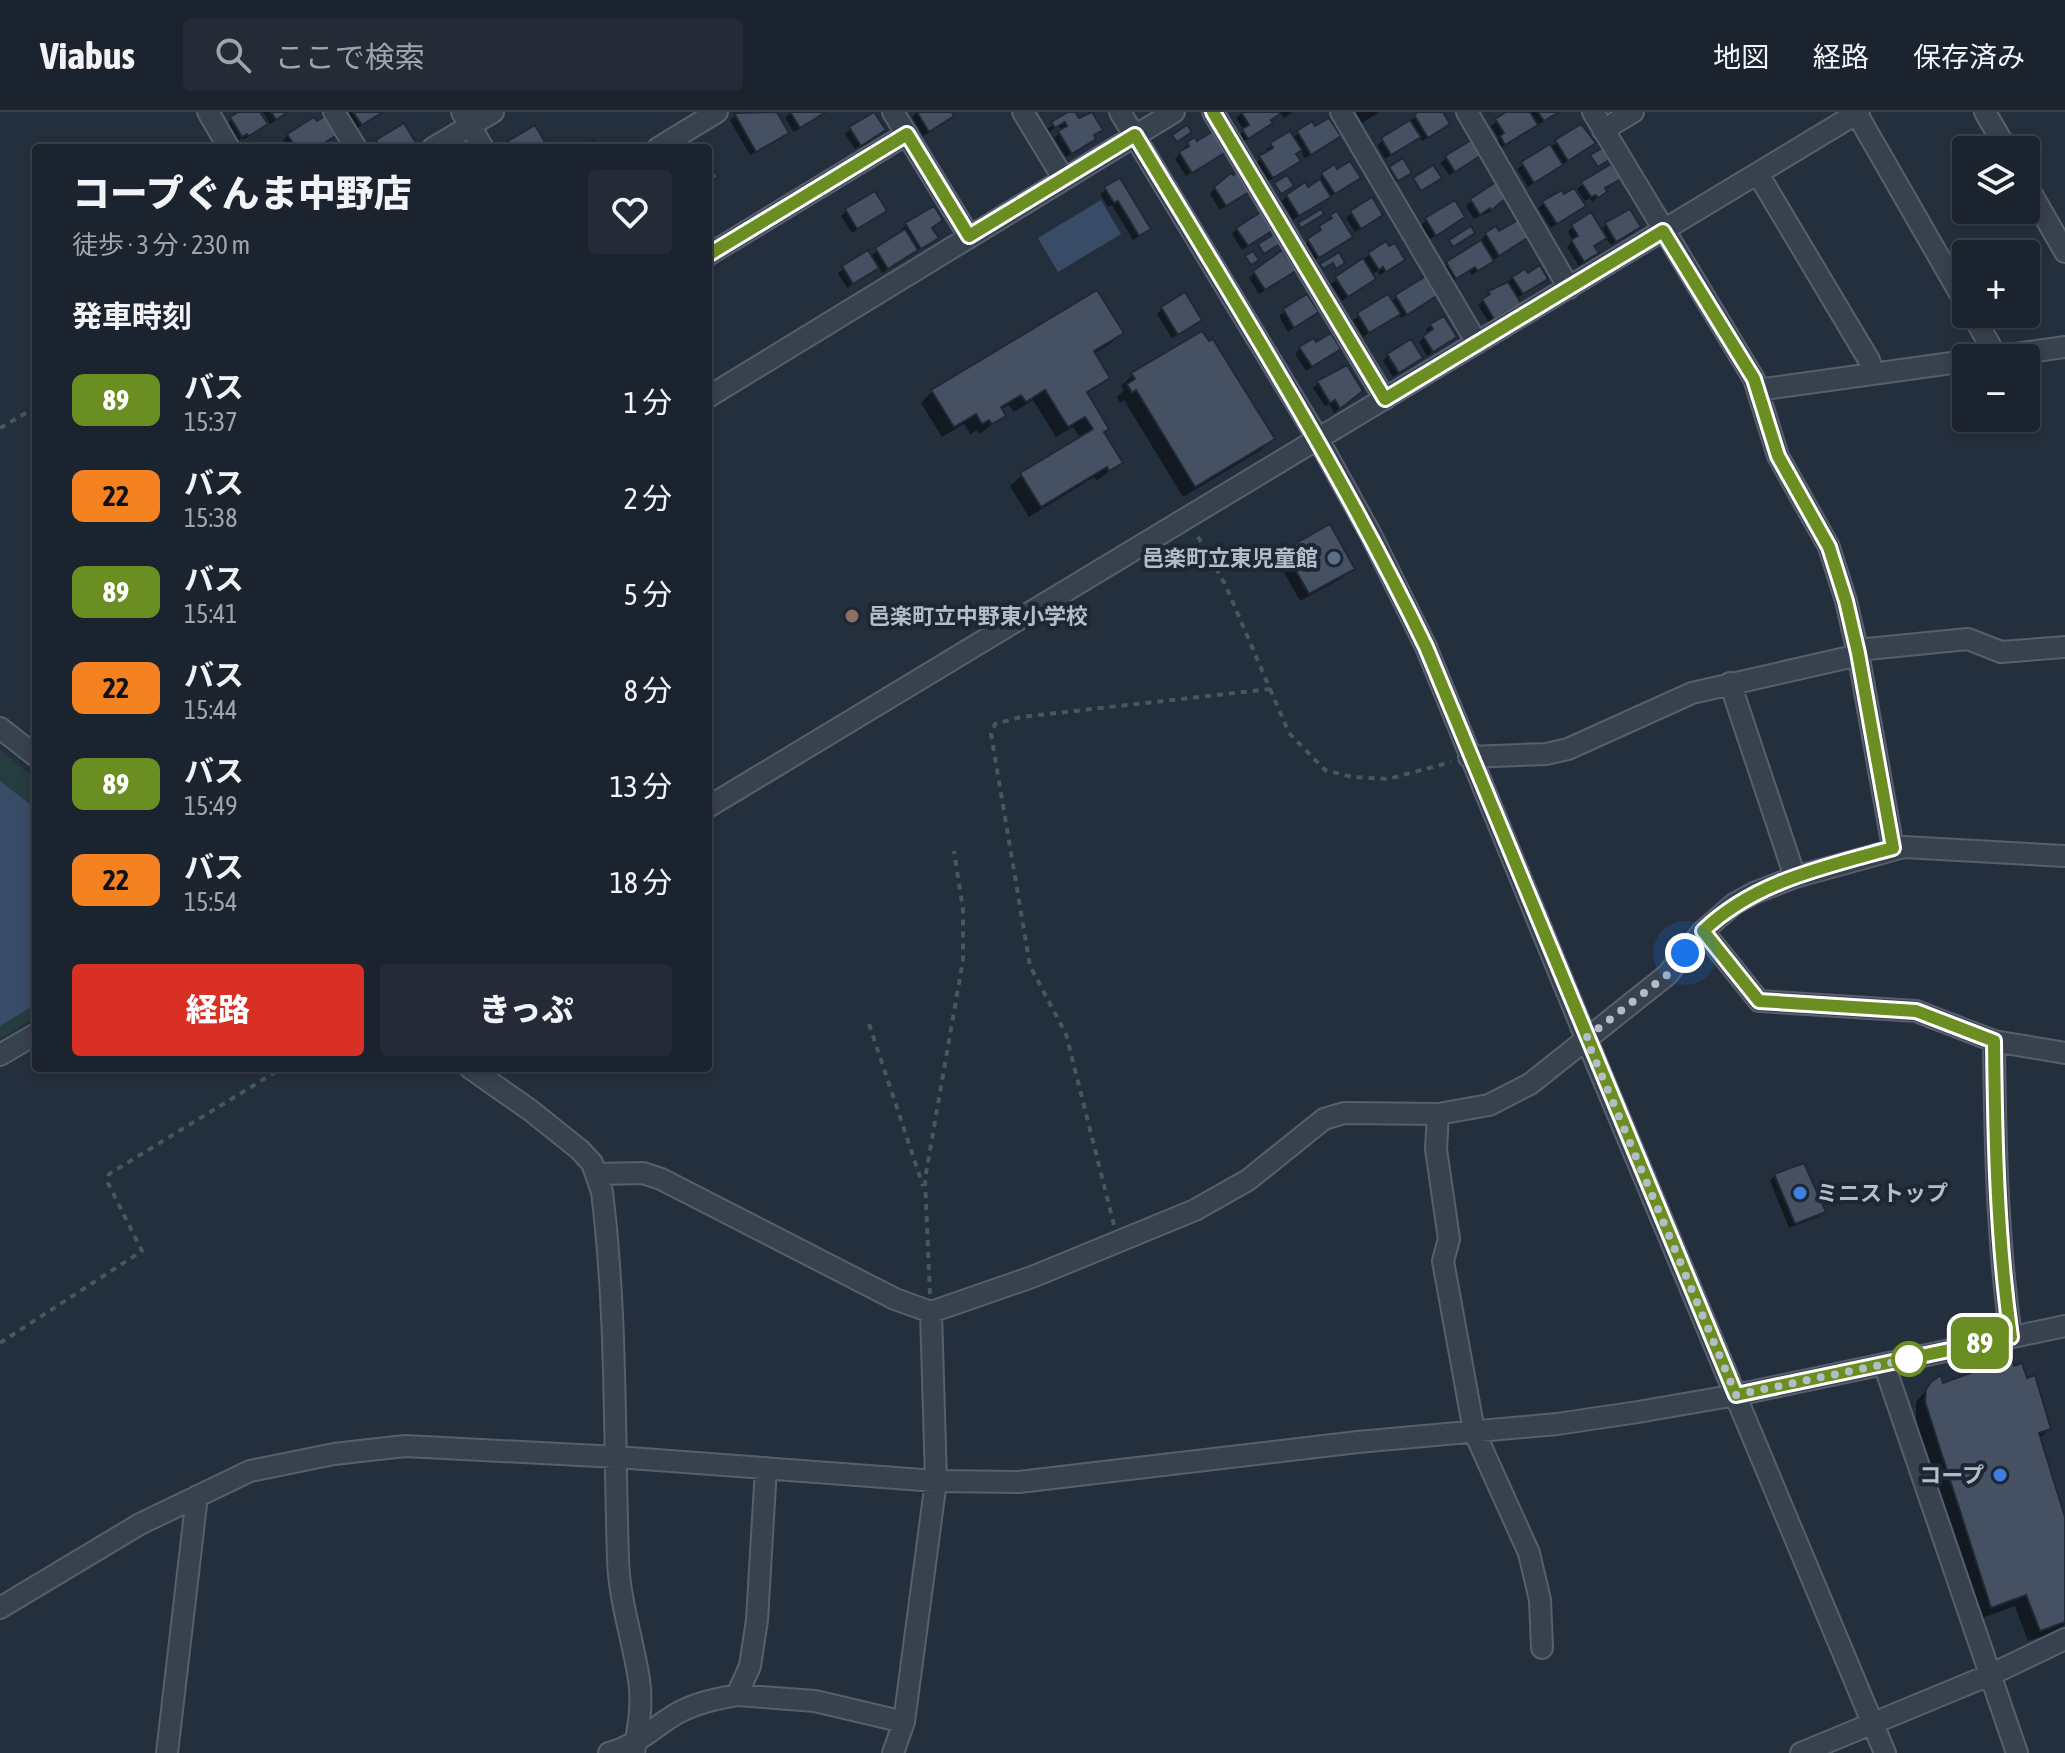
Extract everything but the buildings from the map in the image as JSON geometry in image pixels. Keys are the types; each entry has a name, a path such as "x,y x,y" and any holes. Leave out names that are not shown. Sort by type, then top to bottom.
{"street":[{"path":"208,112 227,144"},
{"path":"334,112 354,144"},
{"path":"438,144 466,119 493,112"},
{"path":"665,144 717,112"},
{"path":"893,112 969,236"},
{"path":"1023,112 1063,178"},
{"path":"1120,112 1318,439 1388,568 1426,647 1469,757 1885,1753"},
{"path":"712,395 1174,112"},
{"path":"1213,112 1385,399"},
{"path":"1341,112 1477,343"},
{"path":"1467,112 1569,288"},
{"path":"1633,112 1598,121 1754,379 1778,456 1829,547 1858,653 1893,848"},
{"path":"1985,112 1999,136"},
{"path":"712,805 1858,113 1952,279"},
{"path":"466,119 481,144"},
{"path":"712,253 907,134"},
{"path":"1758,174 1869,360 1873,373"},
{"path":"2040,208 2065,252"},
{"path":"2040,351 2065,347"},
{"path":"1758,390 1952,363"},
{"path":"1469,757 1546,754 1568,749 1692,693 1867,649 1968,639 2001,652 2065,647"},
{"path":"1730,683 1795,877"},
{"path":"0,728 32,753"},
{"path":"597,1174 643,1173 661,1179 895,1299 931,1312 1032,1277 1195,1210 1248,1180 1324,1119 1344,1113 1438,1114 1489,1105 1530,1084 1667,975 1703,931 1734,904 1754,893 1795,877 1893,848 2065,856"},
{"path":"1703,931 1759,1001 1916,1011 1994,1041 2065,1053"},
{"path":"0,1055 32,1036"},
{"path":"1994,1041 1995,1164 2002,1269 2011,1337"},
{"path":"476,1072 580,1150 597,1174 605,1217 617,1457 618,1563 624,1612 639,1681 640,1708 635,1747"},
{"path":"1438,1114 1436,1149 1449,1239 1443,1261 1474,1431 1529,1553 1540,1600 1542,1648"},
{"path":"893,1753 904,1722 936,1481 931,1312"},
{"path":"0,1608 140,1524 250,1471 334,1454 405,1446 617,1457 936,1481 1019,1482 1557,1424 1736,1395 2065,1326"},
{"path":"1884,1364 2017,1753"},
{"path":"737,1695 750,1666 757,1620 766,1468"},
{"path":"167,1753 197,1496"},
{"path":"1801,1753 1992,1674 2065,1639"},
{"path":"609,1753 635,1747 678,1713 708,1700 737,1695 815,1701 904,1722"}],"path":[{"path":"0,428 32,409"},
{"path":"1186,517 1225,584 1289,733 1325,770 1352,777 1388,779 1469,757"},
{"path":"1118,1242 1066,1034 1030,966 991,734 995,724 1021,717 1270,689"},
{"path":"931,1312 925,1179 963,960 963,909 954,851"},
{"path":"869,1024 925,1192"},
{"path":"0,1343 142,1251 108,1183 109,1174 275,1072"}],"green space":[{"path":"0,750 32,776 32,1019 0,1039"}],"water":[{"path":"1101,200 1121,234 1058,272 1038,238"},
{"path":"0,781 32,806 32,1006 0,1026"}],"bus line":[{"name":"89","path":"712,253 907,134 969,236 1135,135 1318,439 1371,535 1426,647 1736,1395 2011,1337 2002,1269 1995,1164 1994,1041 1916,1011 1759,1001 1703,931 1734,904 1754,893 1795,877 1893,848 1858,653 1829,547 1778,456 1754,379 1663,231 1385,399 1213,112"}],"place":[{"name":"邑楽町立東児童館","path":"1334,558"},
{"name":"邑楽町立中野東小学校","path":"852,616"},
{"name":"ミニストップ","path":"1800,1193"},
{"name":"コープ","path":"2000,1475"}],"route":[{"path":"1685,953 1667,975 1586,1038 1736,1395 1909,1359"}]}
